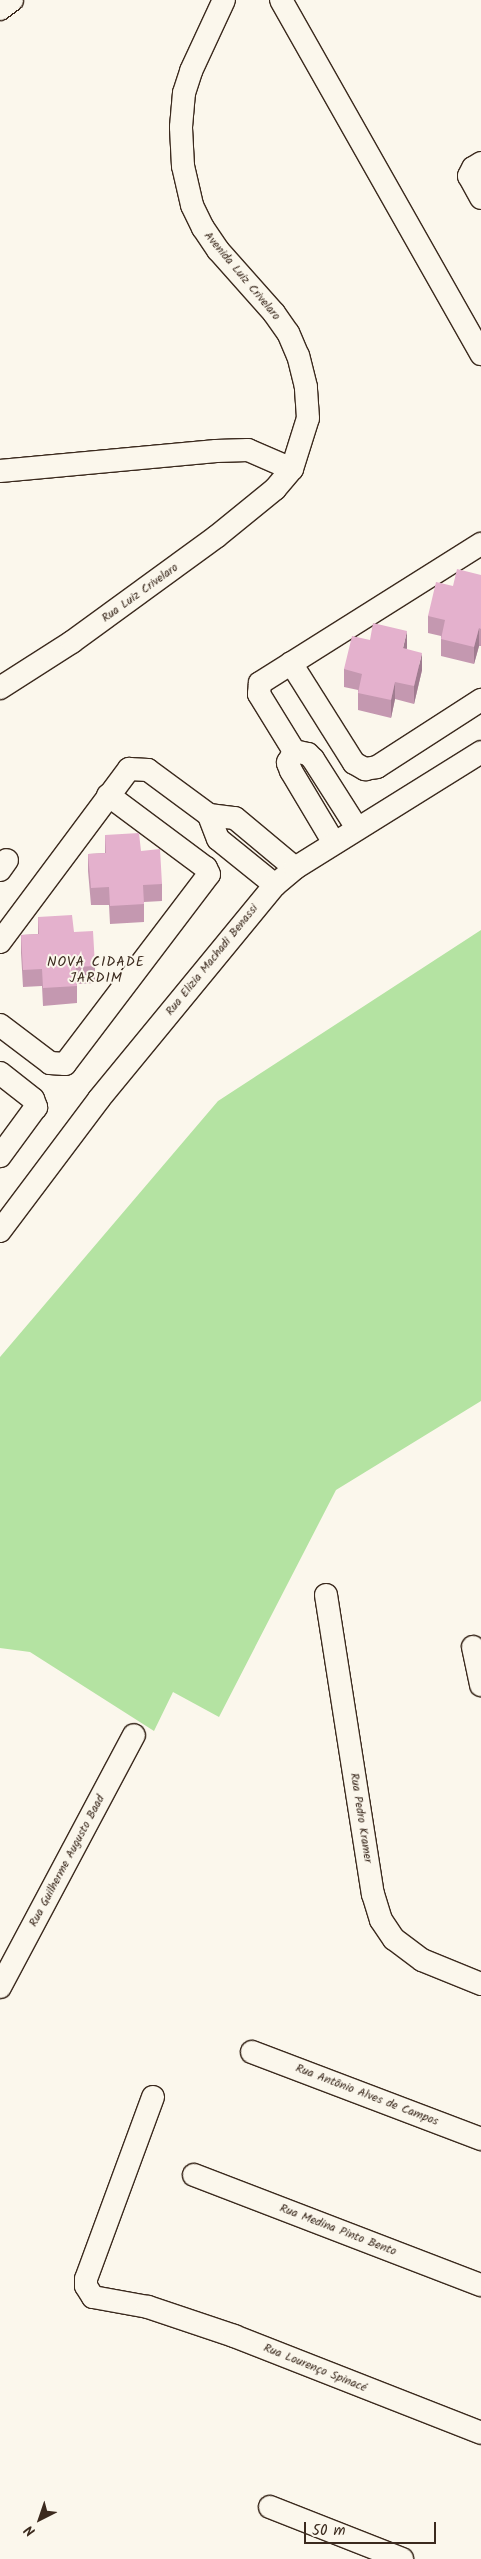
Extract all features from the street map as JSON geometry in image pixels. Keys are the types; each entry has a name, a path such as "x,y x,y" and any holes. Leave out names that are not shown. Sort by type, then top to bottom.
{"street":[{"path":"0,9 12,0"},
{"name":"Avenida Luiz Crivelaro","path":"224,0 191,70 184,93 181,127 183,166 192,205 203,228 218,250 274,313 288,333 298,356 306,387 308,418 292,468 274,489"},
{"path":"281,0 481,354"},
{"path":"481,163 473,168 469,176 481,198"},
{"path":"0,471 224,450 248,450 292,468"},
{"name":"Rua Luiz Crivelaro","path":"0,688 126,603 274,489"},
{"path":"357,828 308,754 294,751 258,691 260,683 481,544"},
{"path":"291,663 354,763 365,769 377,767 481,700"},
{"path":"294,751 289,767 334,843"},
{"name":"Rua Elizia Machadi Benassi","path":"0,1231 98,1099 275,885 295,868 481,752"},
{"path":"0,942 124,772 142,767 209,814 230,816 295,868"},
{"path":"308,798 330,785"},
{"path":"0,1025 50,1064 65,1064 208,874 206,868 108,795"},
{"path":"209,814 215,834 275,885"},
{"path":"237,854 253,833"},
{"path":"0,1073 33,1099 36,1106 0,1156"},
{"name":"Rua Pedro Kramer","path":"326,1594 373,1894 381,1920 394,1939 422,1960 480,1981"},
{"path":"473,1646 481,1686"},
{"name":"Rua Guilherme Augusto Baad","path":"0,1987 134,1735"},
{"name":"Rua Antônio Alves de Campos","path":"252,2052 481,2139"},
{"name":"Rua Lourenço Spinacé","path":"153,2097 86,2279 89,2292 98,2300 148,2307 234,2336 481,2433"},
{"name":"Rua Medina Pinto Bento","path":"194,2175 481,2285"},
{"path":"270,2507 402,2559"}],"green space":[{"path":"481,930 481,1401 336,1490 219,1717 173,1692 154,1731 30,1652 0,1648 0,1357 218,1101"}],"building":[{"path":"457,569 481,575 481,629 479,628 474,647 441,639 445,620 428,616 436,582 453,586"},
{"path":"373,623 407,631 403,648 422,653 414,686 395,682 391,700 358,693 362,674 344,669 352,636 370,640"},
{"path":"139,833 141,851 160,849 162,884 143,885 144,904 110,906 109,887 91,888 88,854 106,853 105,835"},
{"path":"72,915 74,932 93,931 95,966 76,967 77,986 43,988 42,969 23,970 21,935 39,934 38,917"}],"district":[{"name":"NOVA CIDADE JARDIM","path":"96,970"}]}
